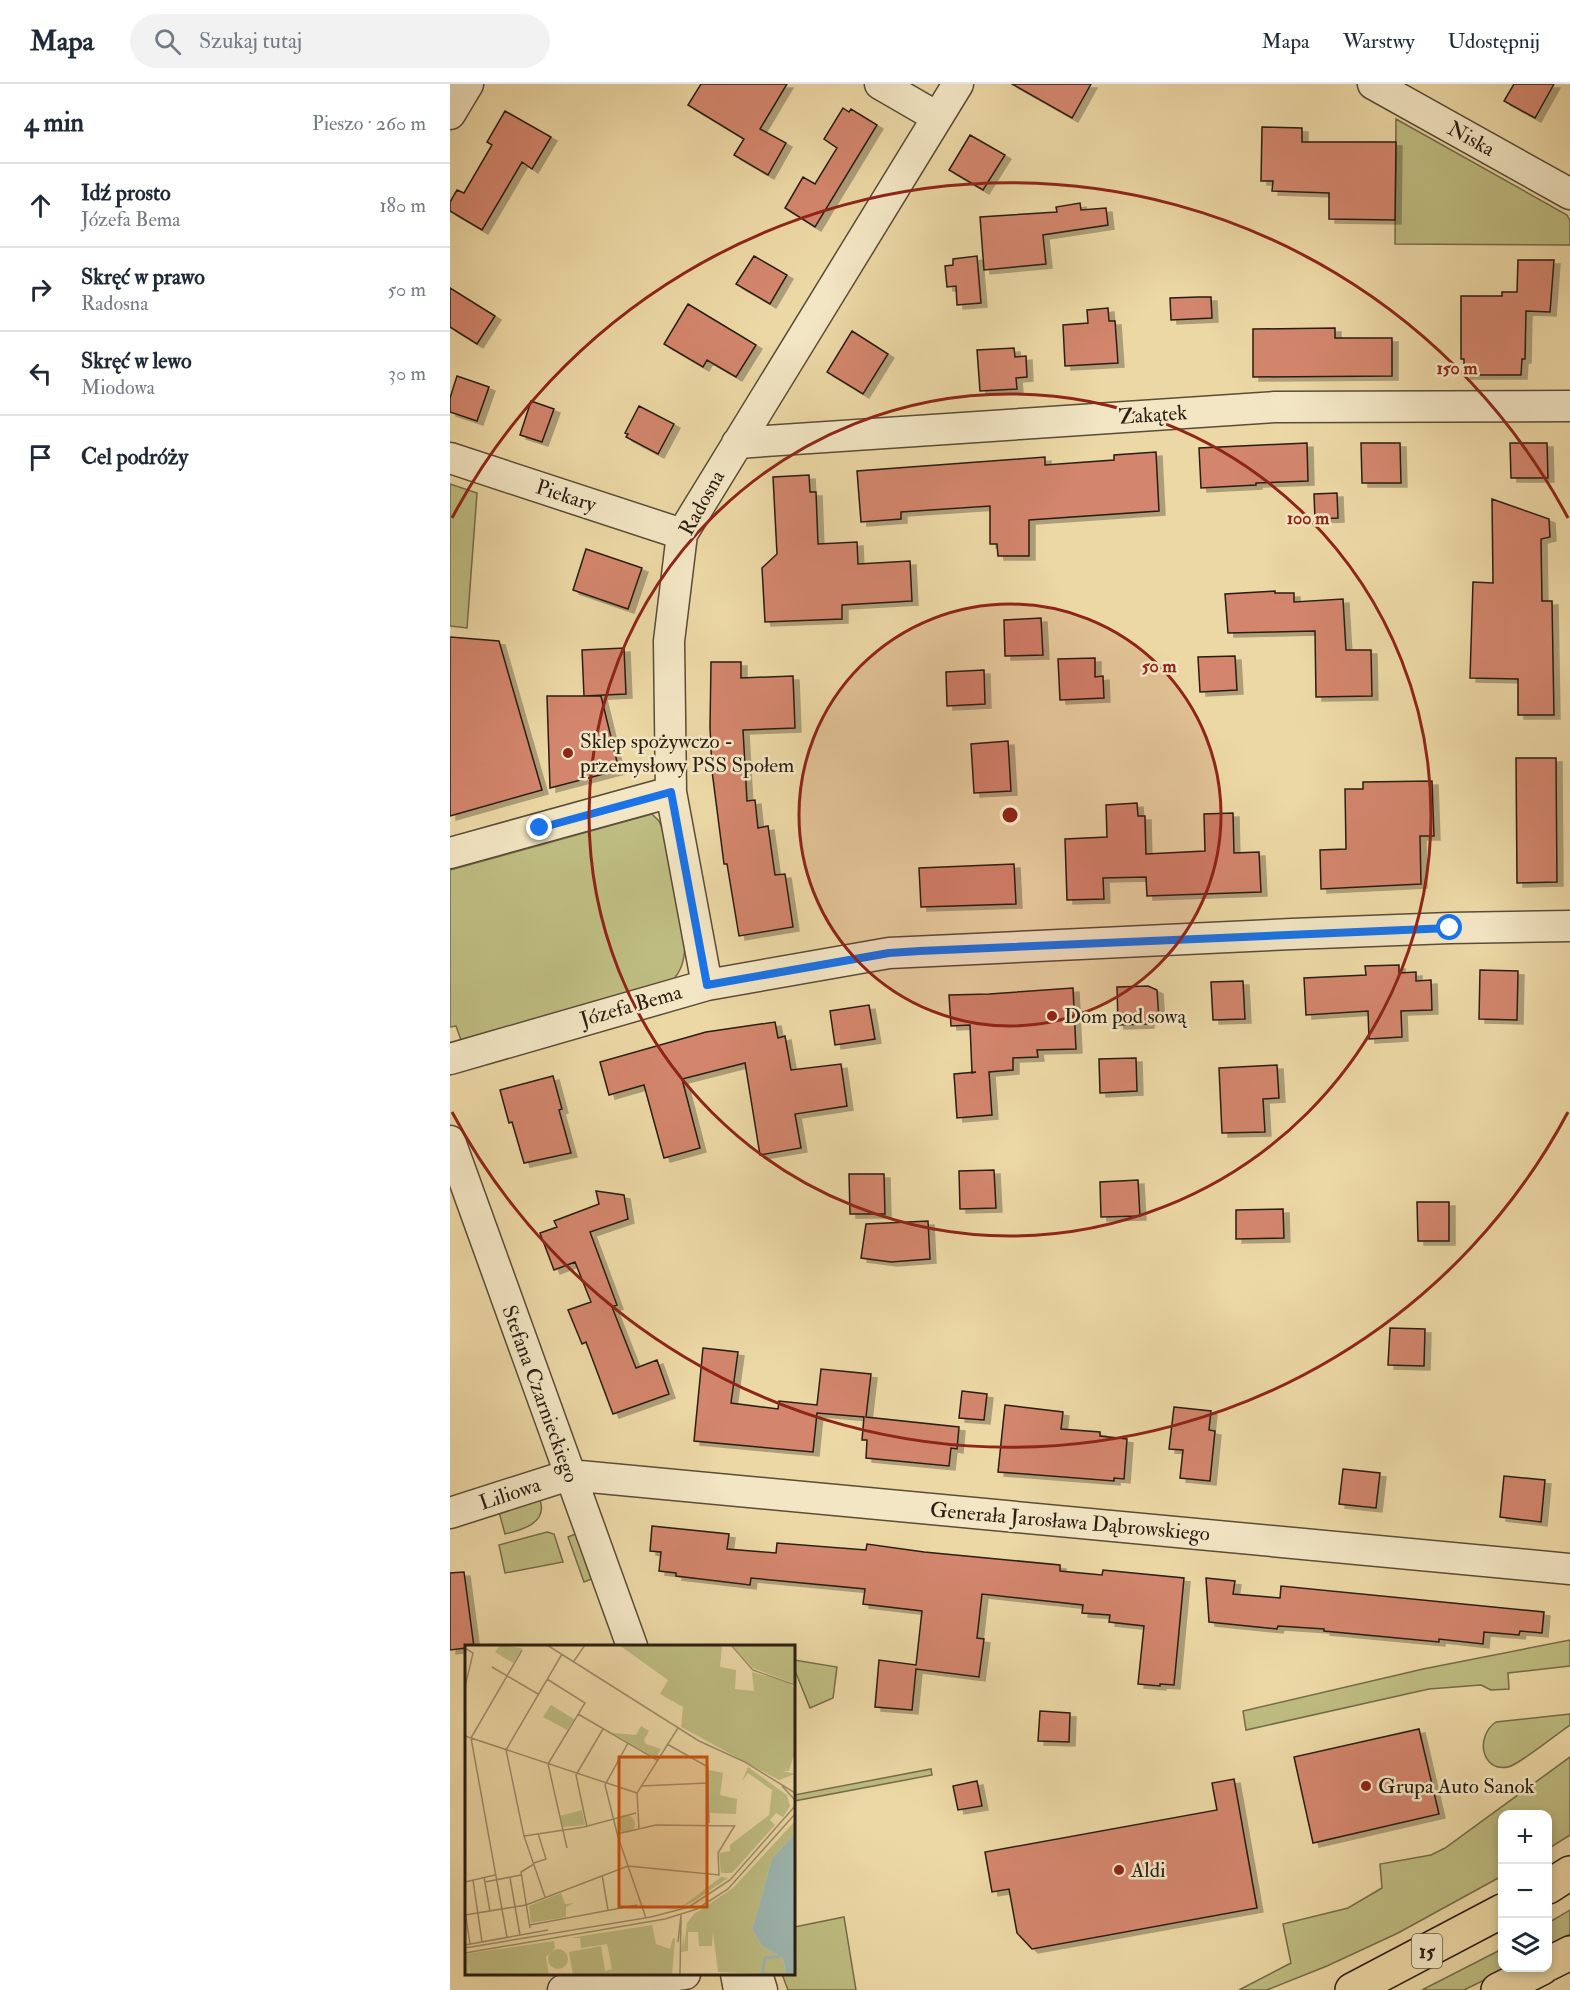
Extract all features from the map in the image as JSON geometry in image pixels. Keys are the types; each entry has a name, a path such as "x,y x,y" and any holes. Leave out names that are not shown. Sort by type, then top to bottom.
{"main road":[{"path":"1552,1884 1570,1873"},
{"name":"15","path":"1352,1990 1498,1914"},
{"path":"1552,1962 1570,1953"},
{"path":"1498,1990 1534,1972"}],"street":[{"path":"450,114 468,84"},
{"path":"880,84 937,117"},
{"name":"Radosna","path":"707,985 671,792 669,641 682,534 958,84"},
{"name":"Niska","path":"1373,84 1570,194"},
{"name":"Zakątek","path":"737,443 1275,407 1570,406"},
{"name":"Piekary","path":"450,458 682,534"},
{"path":"450,853 671,792"},
{"name":"Józefa Bema","path":"450,1059 707,985 889,953 1450,928 1570,926"},
{"name":"Stefana Czarnieckiego","path":"450,1141 631,1645"},
{"name":"Liliowa","path":"450,1513 569,1475"},
{"name":"Generała Jarosława Dąbrowskiego","path":"569,1475 1570,1569"},
{"path":"563,1990 677,1975"},
{"path":"736,1975 739,1990"},
{"path":"757,1975 762,1990"}],"shaded area":[{"path":"1396,119 1567,215 1570,221 1570,245 1395,244"},
{"path":"450,484 477,493 467,628 450,626"},
{"path":"652,814 659,821 665,835 685,946 682,965 672,981 461,1040 456,1026 450,1027 450,870"},
{"path":"540,1500 541,1508 537,1520 526,1528 505,1534 499,1512"},
{"path":"547,1532 554,1534 563,1562 505,1573 499,1545"},
{"path":"578,1533 594,1578 584,1582 568,1537"},
{"path":"1570,1640 1570,1666 1508,1673 1509,1689 1491,1690 1481,1685 1429,1689 1246,1730 1243,1711 1423,1669"},
{"path":"795,1660 837,1667 833,1698 810,1708 795,1670"},
{"path":"1570,1714 1570,1725 1513,1765 1499,1767 1487,1759 1483,1744 1489,1728 1496,1722"},
{"path":"1570,1757 1570,1835 1552,1846 1552,1810 1498,1810 1498,1878 1398,1933 1327,1966 1267,1990 1239,1990 1291,1963 1283,1924 1348,1908 1382,1888 1380,1864 1431,1855 1445,1848"},
{"path":"931,1769 932,1775 795,1801 795,1795"},
{"path":"1570,1910 1570,1934 1552,1945 1552,1921"},
{"path":"844,1917 856,1990 788,1990 782,1975 795,1975 795,1927"},
{"path":"1498,1951 1498,1972 1501,1972 1464,1990 1422,1990"}],"building":[{"path":"701,84 787,84 760,129 786,143 768,175 734,155 744,139 688,105"},
{"path":"1012,84 1091,84 1072,118"},
{"path":"1514,84 1554,84 1535,118 1504,101"},
{"path":"843,108 849,112 851,109 877,125 815,227 785,208 803,177 815,184 837,148 824,139"},
{"path":"505,111 551,137 532,169 522,162 482,230 450,211 450,202 457,190 464,193 492,145 487,142"},
{"path":"1262,127 1302,128 1302,142 1396,142 1395,220 1329,219 1329,193 1272,191 1273,181 1261,181"},
{"path":"970,135 1005,155 983,190 949,170"},
{"path":"1080,203 1081,210 1106,208 1108,225 1043,235 1046,264 984,270 980,217 1057,212 1056,207"},
{"path":"754,256 787,275 770,304 736,284"},
{"path":"977,256 981,303 957,305 956,286 947,287 945,266 953,265 953,259"},
{"path":"1518,260 1554,260 1550,312 1526,311 1525,359 1522,359 1521,375 1464,375 1464,359 1461,359 1461,296 1502,296 1502,292 1517,292"},
{"path":"450,288 495,316 477,344 450,327"},
{"path":"1211,297 1212,318 1171,320 1170,298"},
{"path":"688,304 756,345 736,377 707,360 703,367 664,344"},
{"path":"1108,308 1109,321 1115,321 1118,363 1065,366 1063,325 1088,323 1087,310"},
{"path":"1335,328 1335,338 1392,338 1392,376 1253,377 1253,329"},
{"path":"852,331 888,354 863,394 827,372"},
{"path":"1014,348 1015,357 1026,356 1027,377 1016,378 1017,389 980,391 977,350"},
{"path":"457,376 489,387 477,421 450,412 450,398"},
{"path":"531,401 554,409 542,442 520,435"},
{"path":"639,406 674,424 658,454 626,437 628,434 625,433"},
{"path":"1307,443 1308,481 1201,488 1199,448"},
{"path":"1361,443 1400,443 1401,483 1362,483"},
{"path":"1510,443 1547,443 1548,478 1511,478"},
{"path":"1156,452 1159,511 1029,520 1029,556 998,556 997,544 990,544 990,506 901,512 901,519 861,522 857,471 1045,457 1045,465 1114,460 1114,455"},
{"path":"809,475 810,492 816,492 818,544 857,542 858,564 910,561 912,601 842,605 842,619 765,622 762,568 777,554 773,477"},
{"path":"1337,493 1338,518 1315,519 1314,494"},
{"path":"1492,499 1549,519 1550,537 1541,539 1542,601 1552,601 1554,715 1518,715 1518,679 1470,678 1473,582 1493,583"},
{"path":"586,549 642,568 628,609 573,590"},
{"path":"1275,591 1275,593 1294,593 1294,602 1343,599 1346,650 1371,650 1372,696 1316,697 1315,631 1228,633 1225,594"},
{"path":"1041,618 1043,655 1005,656 1004,620"},
{"path":"450,637 499,641 542,790 450,816"},
{"path":"624,648 626,694 584,696 582,650"},
{"path":"1235,656 1237,690 1200,692 1198,657"},
{"path":"1095,658 1095,677 1103,676 1104,698 1060,700 1058,659"},
{"path":"711,662 741,662 741,678 793,676 795,728 743,730 747,801 755,800 758,828 768,826 775,875 785,874 793,927 739,936 727,864 724,864 712,771"},
{"path":"984,670 985,704 947,706 946,672"},
{"path":"547,696 601,696 619,770 550,788"},
{"path":"1008,741 1011,791 974,793 971,744"},
{"path":"1516,758 1556,758 1557,882 1517,883"},
{"path":"1432,781 1434,836 1420,836 1421,884 1321,889 1320,850 1346,849 1345,789 1363,789 1363,782"},
{"path":"1137,803 1138,816 1145,816 1146,854 1205,851 1204,814 1233,813 1234,853 1259,852 1261,892 1147,896 1146,877 1103,878 1104,899 1067,900 1065,839 1107,837 1106,805"},
{"path":"1014,864 1016,904 921,907 919,868"},
{"path":"1399,965 1399,973 1416,972 1416,981 1431,980 1432,1010 1401,1011 1402,1037 1369,1039 1368,1011 1306,1015 1304,978 1366,975 1365,966"},
{"path":"1480,970 1518,971 1517,1020 1479,1019"},
{"path":"1243,981 1245,1019 1213,1020 1211,982"},
{"path":"1148,986 1157,990 1159,1019 1148,1019 1148,1024 1118,1025 1117,987"},
{"path":"1073,988 1076,1049 1037,1050 1038,1057 1013,1058 1013,1070 989,1072 992,1115 957,1118 954,1074 972,1072 970,1025 951,1026 949,995"},
{"path":"869,1005 875,1039 835,1045 830,1011"},
{"path":"775,1022 778,1038 785,1036 791,1070 841,1064 847,1106 795,1114 801,1148 760,1155 745,1063 682,1079 700,1148 664,1158 644,1085 609,1095 600,1062 706,1032"},
{"path":"1136,1058 1137,1091 1100,1093 1099,1059"},
{"path":"1277,1065 1279,1098 1263,1099 1265,1132 1222,1133 1219,1068"},
{"path":"553,1076 562,1109 559,1110 571,1153 524,1163 500,1090"},
{"path":"994,1170 996,1208 960,1209 959,1171"},
{"path":"849,1174 884,1174 885,1214 850,1214"},
{"path":"1138,1180 1140,1216 1101,1217 1100,1182"},
{"path":"596,1191 624,1195 628,1219 590,1232 617,1305 612,1307 636,1368 657,1360 669,1394 613,1414 586,1342 582,1344 568,1310 591,1302 575,1262 554,1270 540,1233 557,1227 554,1221 599,1204"},
{"path":"1417,1202 1449,1202 1449,1241 1418,1241"},
{"path":"1283,1209 1284,1238 1236,1239 1236,1210"},
{"path":"928,1221 930,1259 891,1262 861,1258 866,1224"},
{"path":"1390,1328 1425,1329 1424,1366 1388,1365"},
{"path":"703,1348 738,1352 731,1403 778,1409 779,1401 817,1405 821,1369 871,1374 866,1417 959,1427 957,1449 951,1448 949,1466 866,1458 867,1440 862,1440 864,1417 817,1413 813,1452 694,1441"},
{"path":"962,1391 987,1394 984,1420 959,1418"},
{"path":"1005,1405 1063,1412 1061,1429 1100,1432 1100,1436 1127,1439 1124,1479 1114,1478 1114,1481 998,1472"},
{"path":"1174,1407 1211,1411 1209,1430 1215,1431 1210,1481 1180,1478 1183,1450 1169,1449"},
{"path":"1343,1469 1380,1473 1376,1508 1339,1504"},
{"path":"1504,1476 1545,1480 1541,1522 1500,1517"},
{"path":"652,1526 729,1534 727,1549 776,1553 777,1543 866,1550 867,1544 1060,1565 1060,1571 1102,1575 1103,1570 1184,1578 1174,1685 1138,1684 1144,1626 1109,1622 1110,1615 1082,1613 1083,1605 982,1594 977,1638 984,1639 979,1677 916,1669 912,1710 875,1707 879,1660 916,1665 922,1611 863,1604 865,1589 751,1578 750,1585 676,1576 676,1573 659,1571 661,1552 650,1551"},
{"path":"464,1572 474,1645 465,1645 465,1648 450,1650 450,1573"},
{"path":"1206,1578 1235,1581 1233,1594 1280,1598 1281,1586 1544,1612 1542,1633 1520,1631 1519,1635 1484,1632 1483,1644 1439,1639 1439,1642 1324,1631 1324,1629 1278,1626 1277,1629 1209,1622"},
{"path":"1040,1711 1070,1713 1069,1742 1038,1741"},
{"name":"Grupa Auto Sanok","path":"1419,1729 1439,1814 1313,1843 1294,1757"},
{"name":"Aldi","path":"1234,1779 1257,1908 1032,1949 1017,1933 1009,1889 992,1892 985,1852 1217,1810 1212,1783"},
{"path":"977,1781 982,1806 958,1810 953,1786"}],"place":[{"name":"Sklep spożywczo - przemysłowy PSS Społem","path":"568,753"},
{"name":"Dom pod sową","path":"1052,1016"},
{"name":"Grupa Auto Sanok","path":"1366,1786"},
{"name":"Aldi","path":"1119,1870"}],"route":[{"path":"540,828 671,792 707,985 889,953 1450,928"}]}
